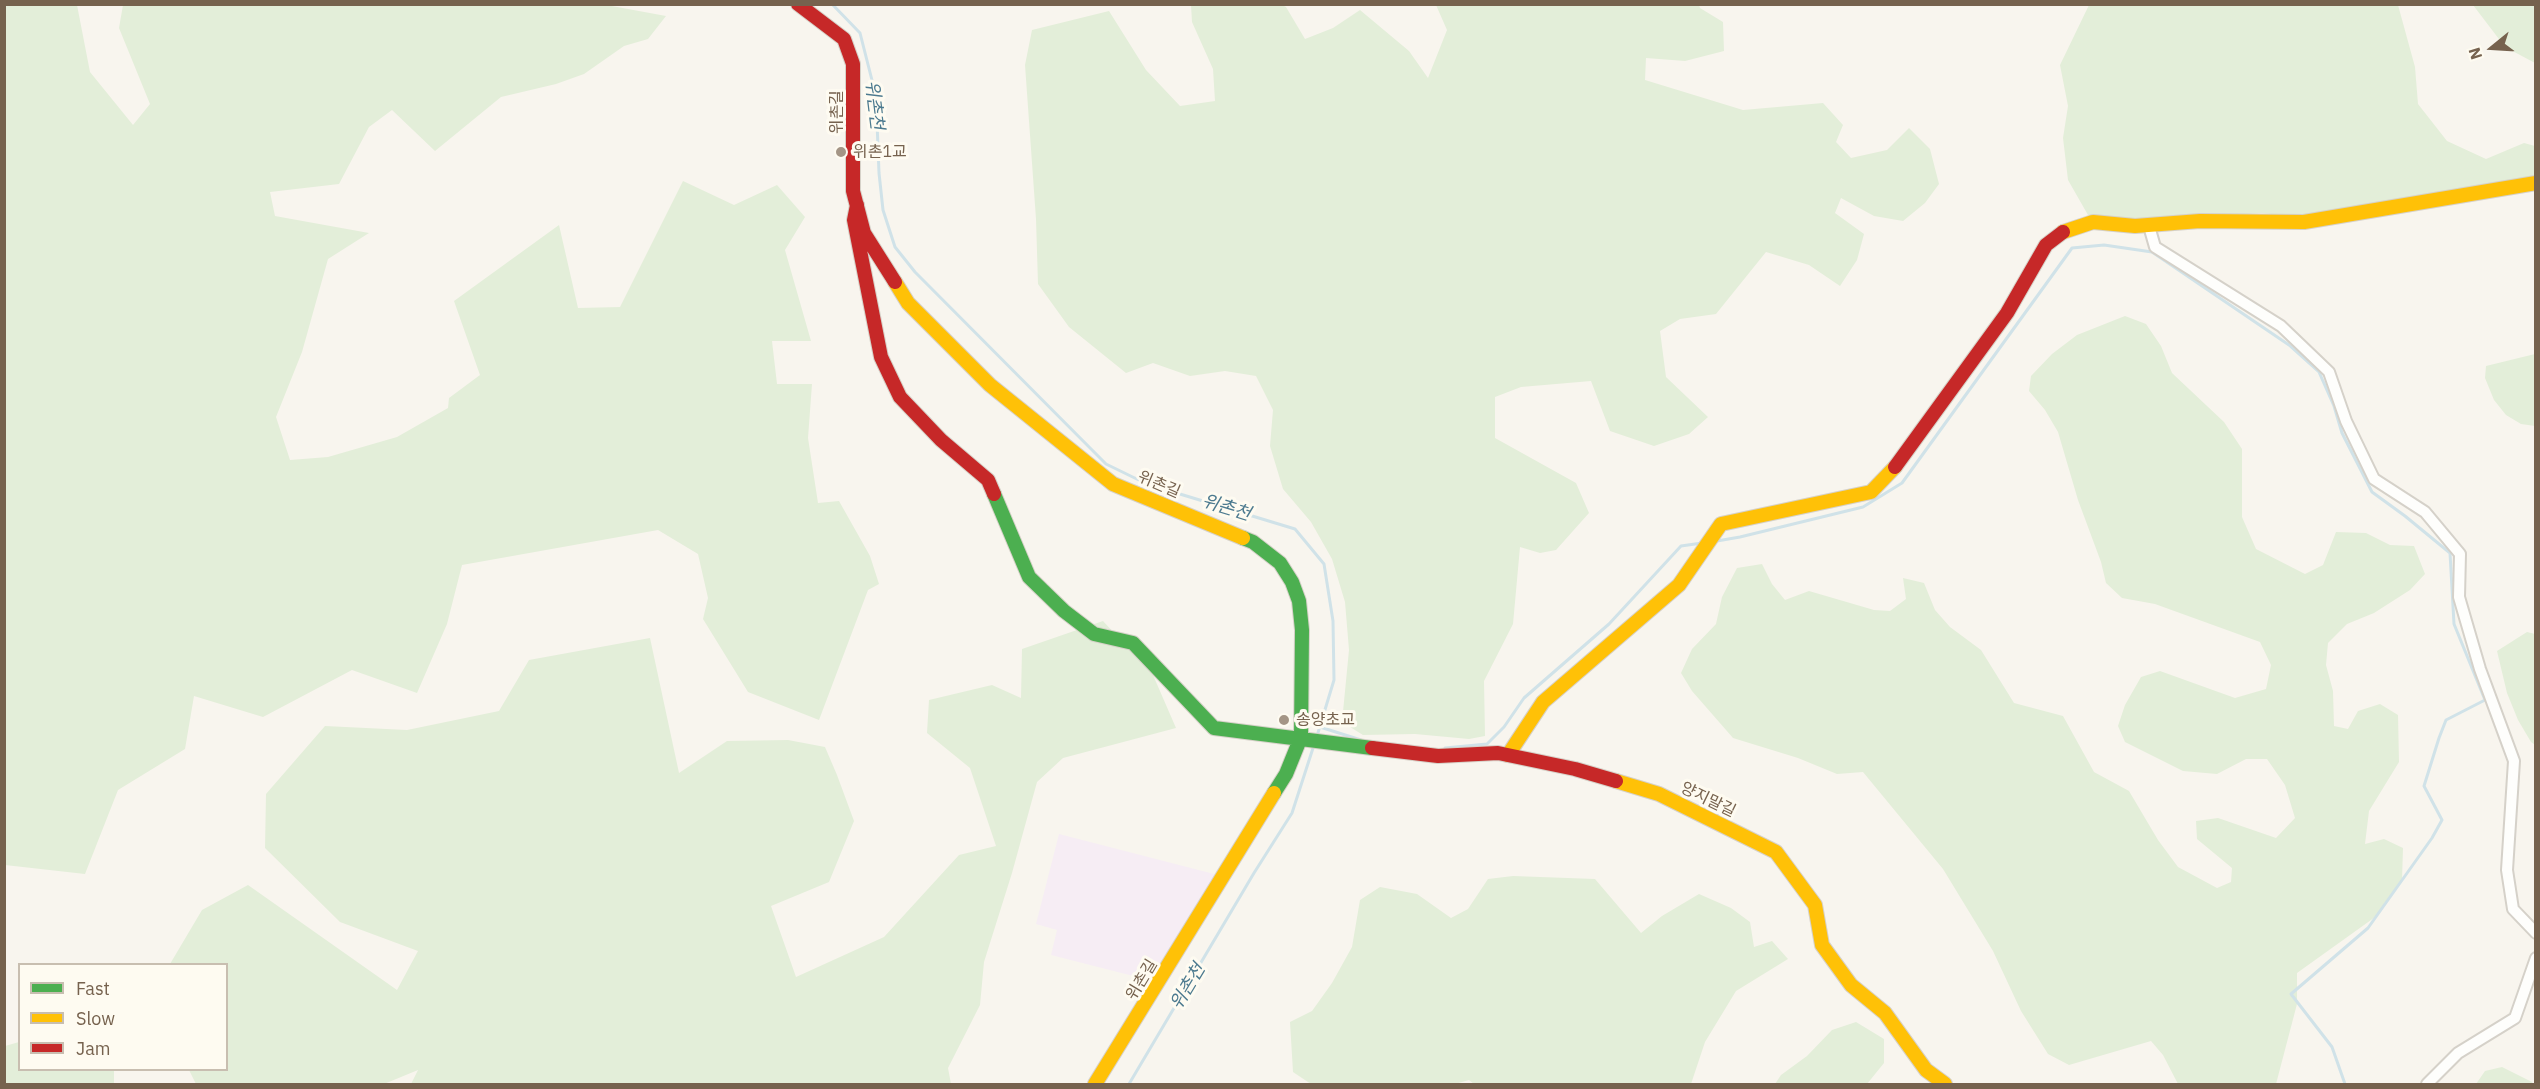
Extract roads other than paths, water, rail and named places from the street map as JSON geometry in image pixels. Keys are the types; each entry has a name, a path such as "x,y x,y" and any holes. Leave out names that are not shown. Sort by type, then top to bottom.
{"street":[{"name":"위촌길","path":"798,4 844,39 853,64 853,191 864,233 908,303 990,385 1113,484 1253,542 1280,563 1292,582 1299,601 1302,630 1304,738 1286,774 1095,1084"},
{"path":"1508,755 1543,702 1678,585 1721,524 1871,492 1892,472 2007,313 2046,244 2062,232 2080,224 2092,222 2149,226 2200,221 2314,221 2535,183"},
{"name":"양지말길","path":"857,205 854,220 881,357 900,397 941,440 988,480 1029,577 1064,611 1094,634 1132,643 1214,728 1438,756 1498,753 1575,769 1659,794 1776,852 1815,905 1822,945 1851,985 1885,1013 1926,1070 1945,1084"},
{"path":"2149,226 2155,247 2282,326 2329,372 2346,421 2374,479 2426,512 2460,554 2458,597 2480,669 2514,761 2507,870 2512,909 2535,933"},
{"path":"2427,1084 2458,1053 2515,1018 2535,958"}],"waterway":[{"name":"위촌천","path":"832,4 860,33 876,96 883,210 895,247 915,272 1106,464 1147,484 1295,529 1324,564 1333,621 1334,680 1317,736"},
{"path":"1717,541 1863,507 1902,483 2072,248 2104,245 2152,252 2289,345 2319,372 2334,406 2342,433 2372,492 2450,553 2454,624 2485,700 2446,720 2439,738 2424,786 2442,820 2432,838 2368,928 2291,994 2332,1047 2345,1084"},
{"path":"1445,748 1487,744 1504,727 1524,698 1609,624 1681,546 1702,543"},
{"path":"1320,727 1361,740"},
{"name":"위촌천","path":"1129,1084 1292,813 1314,745"}],"place":[{"name":"위촌1교","path":"841,152"},
{"name":"송양초교","path":"1284,720"}]}
